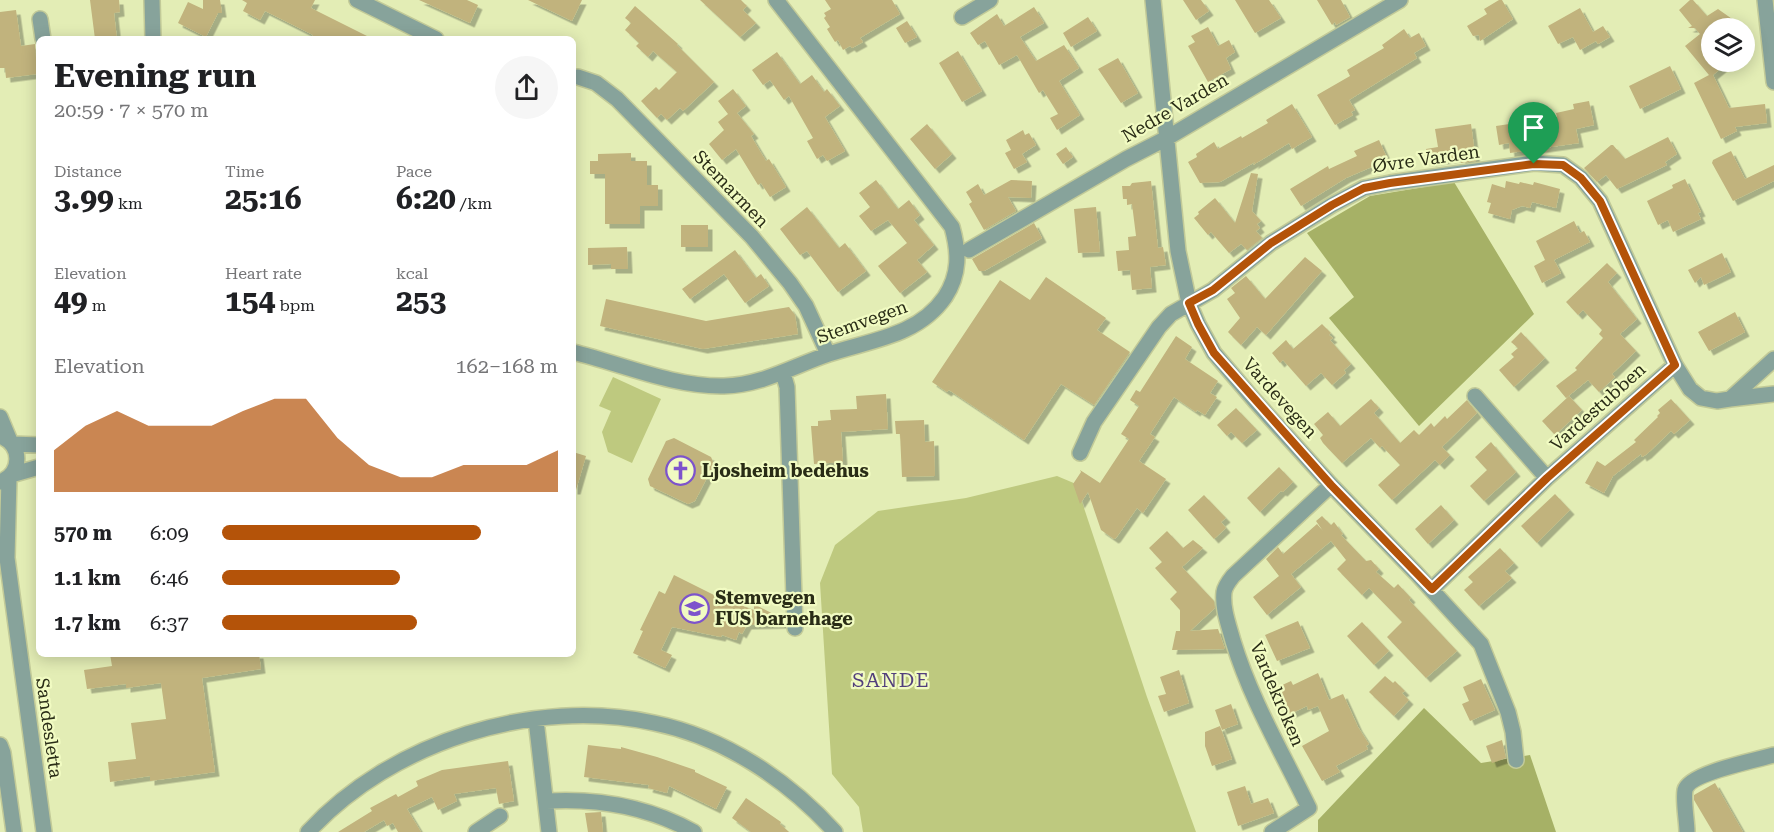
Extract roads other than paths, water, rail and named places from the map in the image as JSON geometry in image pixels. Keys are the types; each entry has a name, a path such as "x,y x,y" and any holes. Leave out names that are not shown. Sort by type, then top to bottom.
{"street":[{"path":"152,0 153,36"},
{"path":"357,0 430,36"},
{"name":"Stemvegen","path":"576,352 693,384 725,386 756,382 783,374 828,354 901,332 932,314 945,297 955,277 958,262 952,227 776,0"},
{"path":"962,16 990,0"},
{"name":"Vardevegen","path":"1153,0 1178,251 1189,303 1198,324 1214,353 1331,485 1432,589 1481,644 1508,712 1516,760"},
{"name":"Nedre Varden","path":"969,250 1167,138 1400,0"},
{"path":"1765,0 1774,82"},
{"path":"40,19 43,36"},
{"name":"Stemarmen","path":"578,78 596,83 618,99 752,237 806,306 828,354"},
{"name":"Øvre Varden","path":"1080,453 1094,422 1159,327 1171,314 1213,290 1271,243 1364,188 1534,164 1563,165 1581,178 1600,201 1675,365 1690,389 1701,398 1717,401 1774,394"},
{"path":"1730,399 1774,359"},
{"name":"Vardestubben","path":"1432,589 1547,478 1675,365"},
{"path":"783,374 787,387 795,628"},
{"name":"Vardestubben","path":"1475,396 1547,478"},
{"name":"Sandesletta","path":"0,417 7,440 17,456 17,463 7,478 7,558 44,832"},
{"path":"7,440 36,445"},
{"path":"7,478 36,468"},
{"name":"Vardekroken","path":"1272,832 1309,808 1263,719 1242,670 1228,625 1224,594 1233,576 1331,485"},
{"name":"Sandesletta","path":"0,537 7,558"},
{"path":"308,832 368,781 426,749 510,722 584,716 627,718 657,723 705,738 735,753 795,793 835,832"},
{"path":"536,720 549,832"},
{"path":"0,745 14,832"},
{"path":"1687,832 1685,789 1691,781 1723,769 1774,755"},
{"path":"546,801 573,799 619,805 649,812 694,832"},
{"path":"476,832 500,816"}],"place":[{"name":"Ljosheim bedehus","path":"681,471"},
{"name":"Stemvegen FUS barnehage","path":"694,608"}],"district":[{"name":"SANDE","path":"891,680"}]}
